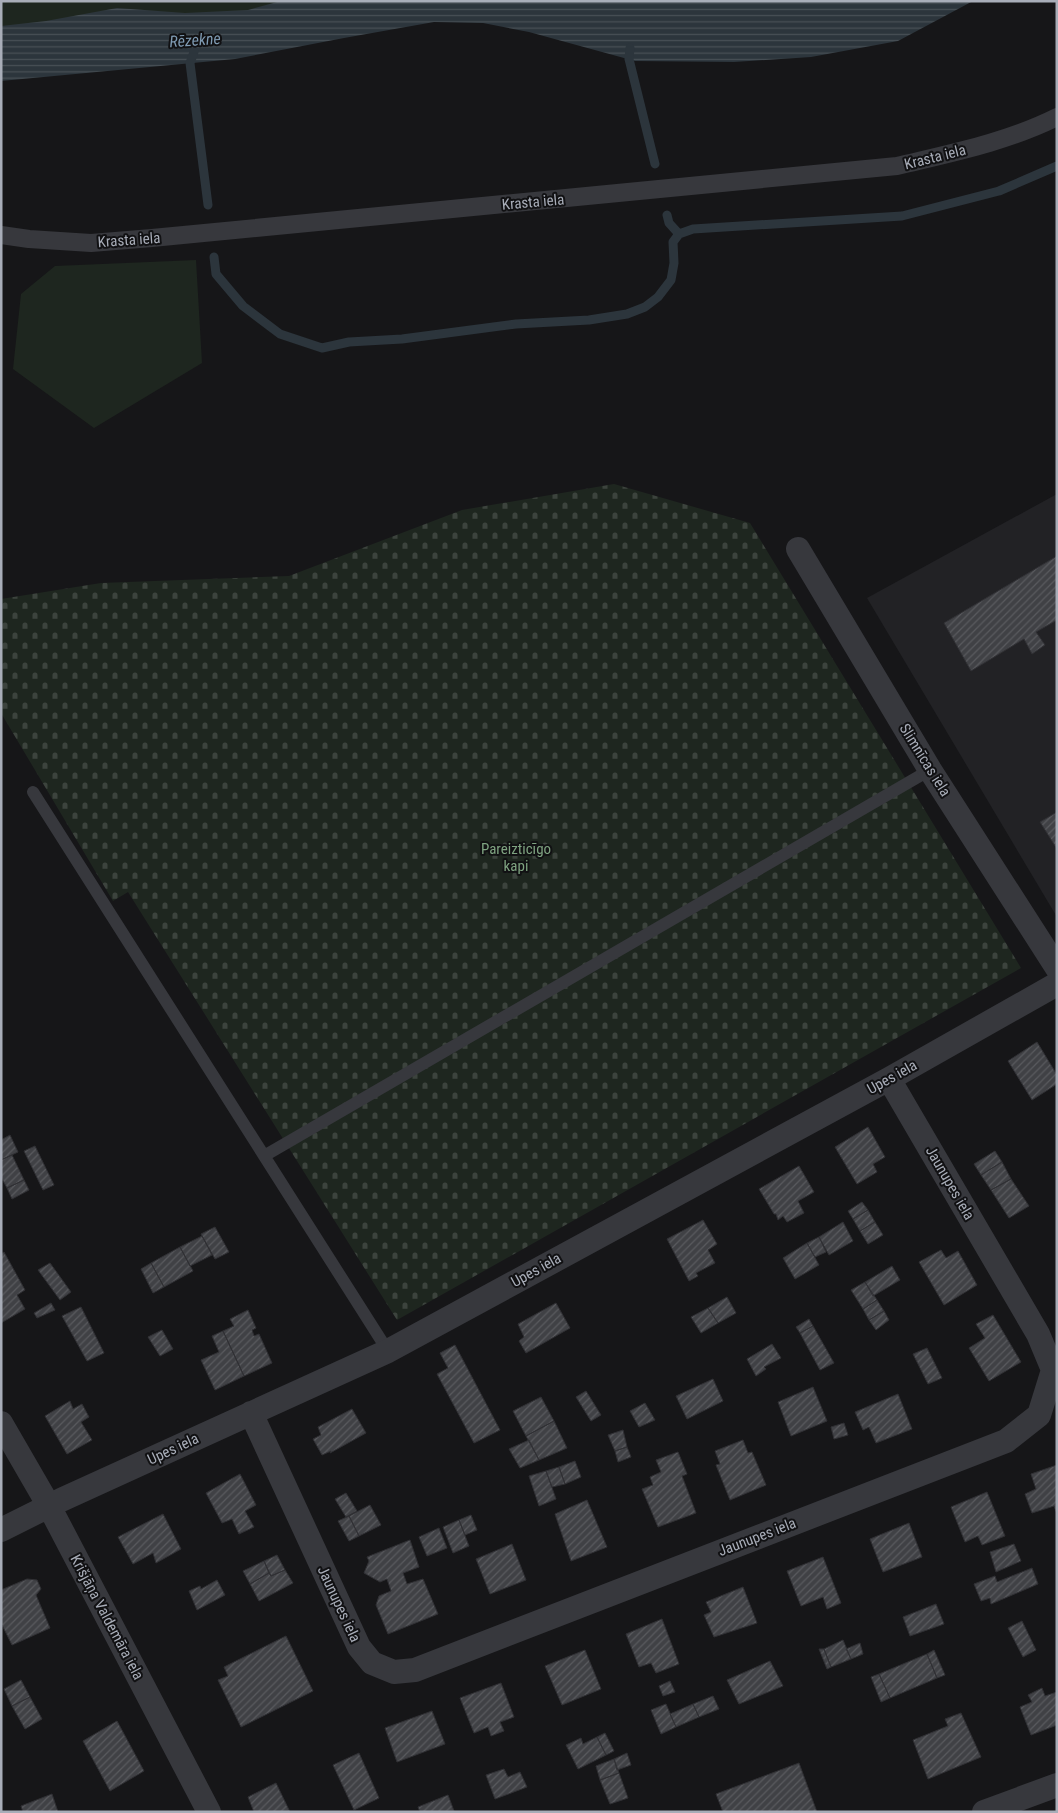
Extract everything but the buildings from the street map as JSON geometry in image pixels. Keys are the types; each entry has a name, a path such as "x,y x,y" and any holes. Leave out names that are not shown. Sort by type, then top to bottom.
{"street":[{"name":"Krasta iela","path":"1,235 30,239 91,242 152,238 897,166 992,142 1057,117"},
{"name":"Slimnīcas iela","path":"798,549 930,770 1048,937 1057,968"},
{"name":"Upes iela","path":"1,1530 250,1413 388,1351 889,1078 1057,984"},
{"name":"Jaunupes iela","path":"250,1413 359,1648 372,1663 394,1672 415,1670 1006,1441 1039,1415 1053,1370 1038,1334 889,1078"},
{"name":"Krišjāņa Valdemāra iela","path":"1,1423 49,1506 209,1812"},
{"path":"984,1812 1057,1785"}],"lane":[{"path":"264,1156 930,770"},
{"path":"34,792 388,1351"}],"shaded area":[{"path":"1057,494 1057,917 867,598"}],"green space":[{"path":"1,1 413,1 1,56"},
{"path":"196,260 202,363 94,428 13,369 21,294 55,266"},
{"name":"Pareizticīgo kapi","path":"614,484 750,523 1021,968 397,1320 128,892 113,901 1,713 1,599 101,583 289,576 462,510"}],"water":[{"name":"Rēzekne","path":"281,1 973,1 898,41 811,57 734,62 635,61 529,32 483,23 434,22 235,59 1,81 1,26 46,21 117,8 185,13 248,10"}],"waterway":[{"path":"630,48 629,59 655,164"},
{"name":"Rēzekne","path":"194,52 190,63 208,205"},
{"path":"214,257 216,274 243,306 280,334 322,348 349,342 402,339 516,324 589,320 627,314 645,307 658,297 671,280 674,263 673,242 679,234 693,229 902,216 999,191 1057,166"},
{"path":"667,215 669,223 679,234"}]}
